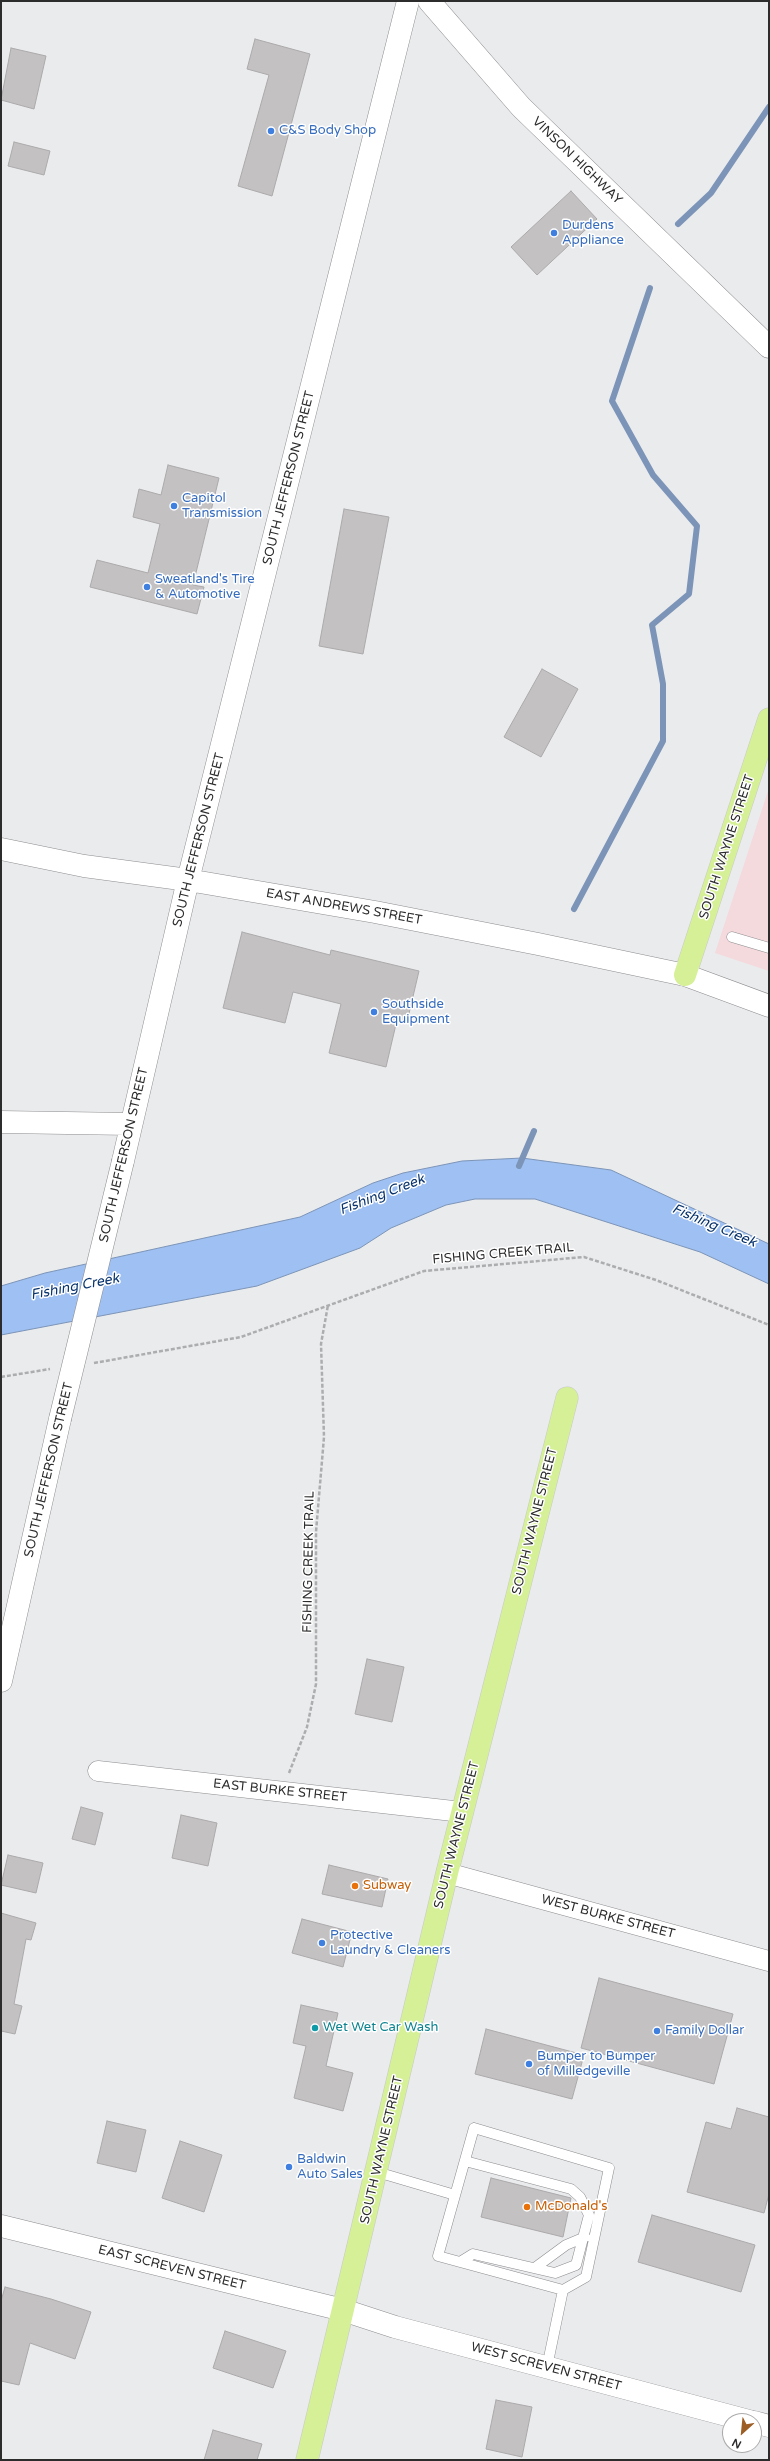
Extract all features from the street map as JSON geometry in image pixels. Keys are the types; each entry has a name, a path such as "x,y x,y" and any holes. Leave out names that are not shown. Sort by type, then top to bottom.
{"main road":[{"name":"SOUTH WAYNE STREET","path":"685,975 769,719"},
{"name":"SOUTH WAYNE STREET","path":"307,2460 377,2172 447,1873 567,1398"}],"street":[{"name":"SOUTH JEFFERSON STREET","path":"1,1681 60,1419 123,1161 188,880 408,1"},
{"name":"VINSON HIGHWAY","path":"429,1 521,107 769,347"},
{"name":"EAST ANDREWS STREET","path":"1,849 84,866 188,880 375,912 685,975 769,1006"},
{"path":"1,1122 131,1124"},
{"name":"EAST BURKE STREET","path":"98,1771 462,1812"},
{"name":"WEST BURKE STREET","path":"447,1873 769,1961"},
{"name":"EAST SCREVEN STREET","path":"1,2226 343,2310"},
{"name":"WEST SCREVEN STREET","path":"343,2310 395,2327 722,2414"}],"lane":[{"path":"732,937 769,948"},
{"path":"474,2128 609,2168 586,2277 563,2290 438,2256 464,2161 474,2128"},
{"path":"460,2262 473,2254 555,2272 576,2265 585,2237 588,2215 580,2197 571,2189 464,2161"},
{"path":"377,2172 455,2195"},
{"path":"536,2267 566,2245 585,2237"},
{"path":"547,2367 563,2290"}],"path":[{"name":"FISHING CREEK TRAIL","path":"88,1364 241,1336 424,1271 584,1257 656,1280 769,1325"},
{"name":"FISHING CREEK TRAIL","path":"284,1792 292,1760 308,1727 316,1684 316,1532 324,1437 321,1344 328,1305"},
{"path":"1,1377 57,1368"}],"shaded area":[{"path":"769,788 769,971 715,953"}],"water":[{"name":"Fishing Creek","path":"522,1158 611,1170 769,1244 769,1284 700,1252 535,1199 475,1199 446,1205 391,1228 360,1248 257,1286 1,1335 1,1286 45,1273 300,1217 373,1183 403,1173 462,1161"}],"building":[{"name":"C&S Body Shop","path":"255,39 310,54 272,196 238,186 269,75 247,69"},
{"path":"11,48 46,56 34,109 1,100"},
{"path":"14,142 50,151 44,175 8,166"},
{"name":"Durdens Appliance","path":"571,191 597,219 537,275 511,247"},
{"path":"168,465 219,478 193,585 204,587 197,614 90,587 97,560 148,573 160,524 133,517 139,489 161,495"},
{"path":"344,509 389,517 363,654 319,646"},
{"path":"542,669 578,689 541,757 504,737"},
{"path":"242,932 330,955 331,950 419,971 407,1022 397,1020 386,1067 329,1053 341,1004 293,992 285,1023 223,1008"},
{"path":"367,1659 404,1667 392,1722 355,1714"},
{"path":"81,1807 103,1813 95,1845 72,1839"},
{"path":"181,1815 217,1823 208,1866 172,1858"},
{"path":"8,1855 43,1863 36,1893 1,1885"},
{"name":"Subway","path":"329,1865 388,1879 382,1907 322,1894"},
{"path":"1,1913 36,1923 31,1940 26,1939 14,2004 22,2006 15,2034 1,2031"},
{"name":"Protective Laundry & Cleaners","path":"302,1919 352,1932 343,1967 292,1953"},
{"name":"Family Dollar","path":"599,1978 733,2014 714,2084 581,2048"},
{"path":"301,2005 338,2013 326,2066 353,2073 343,2111 294,2098 306,2046 293,2043"},
{"name":"Bumper to Bumper of Milledgeville","path":"486,2029 584,2055 572,2099 475,2074"},
{"path":"737,2108 769,2117 769,2194 764,2213 687,2192 706,2122 731,2129"},
{"path":"107,2121 146,2130 136,2172 97,2163"},
{"path":"180,2141 222,2155 204,2212 162,2198"},
{"name":"McDonald's","path":"491,2178 571,2198 563,2237 481,2217"},
{"path":"652,2215 755,2245 741,2292 638,2262"},
{"path":"5,2287 51,2299 91,2312 75,2359 30,2343 19,2385 1,2381 1,2301"},
{"path":"225,2331 286,2351 273,2388 213,2368"},
{"path":"496,2400 532,2407 522,2457 486,2449"},
{"path":"213,2430 262,2444 257,2460 204,2460"}],"waterway":[{"path":"678,224 711,193 769,107"},
{"path":"574,909 663,741 663,684 652,625 689,594 697,526 653,475 612,401 650,288"},
{"path":"519,1166 534,1131"}],"place":[{"name":"C&S Body Shop","path":"271,131"},
{"name":"Durdens Appliance","path":"554,233"},
{"name":"Capitol Transmission","path":"174,506"},
{"name":"Sweatland's Tire & Automotive","path":"147,587"},
{"name":"Southside Equipment","path":"374,1012"},
{"name":"Subway","path":"355,1886"},
{"name":"Protective Laundry & Cleaners","path":"322,1943"},
{"name":"Wet Wet Car Wash","path":"315,2028"},
{"name":"Family Dollar","path":"657,2031"},
{"name":"Bumper to Bumper of Milledgeville","path":"529,2064"},
{"name":"Baldwin Auto Sales","path":"289,2167"},
{"name":"McDonald's","path":"527,2207"}]}
